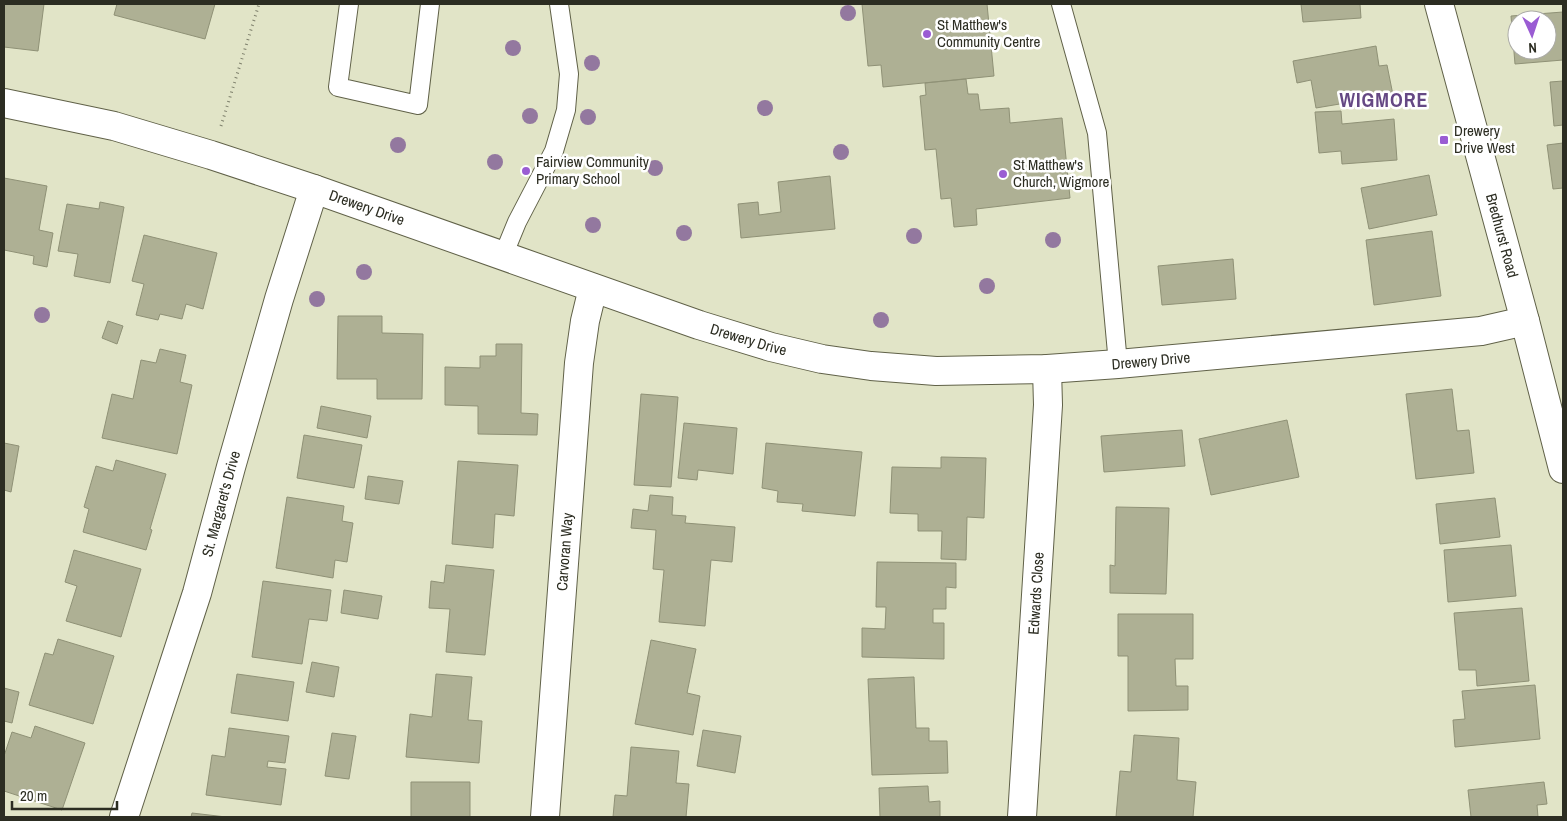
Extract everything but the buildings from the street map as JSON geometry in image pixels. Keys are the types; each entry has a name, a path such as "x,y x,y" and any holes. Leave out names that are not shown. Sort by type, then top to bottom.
{"street":[{"name":"Bredhurst Road","path":"1438,4 1525,320 1563,469"},
{"name":"Drewery Drive","path":"4,103 114,126 211,155 314,189 699,325 771,347 822,359 871,366 936,371 1047,369 1481,331 1525,320"},
{"name":"St. Margaret's Drive","path":"124,817 197,594 255,383 314,189"},
{"name":"Carvoran Way","path":"545,817 578,363 593,288"},
{"name":"Edwards Close","path":"1022,817 1048,405 1047,369"}],"lane":[{"path":"350,4 338,87 418,105 430,4"},
{"path":"503,256 517,222 554,151 566,110 569,74 559,4"},
{"path":"1062,4 1097,133 1118,364"}],"path":[{"path":"211,155 259,4"}],"place":[{"name":"St Matthew's Community Centre","path":"927,34"},
{"name":"Drewery Drive West","path":"1444,140"},
{"name":"Fairview Community Primary School","path":"526,171"},
{"name":"St Matthew's Church, Wigmore","path":"1003,174"}],"district":[{"name":"WIGMORE","path":"1384,100"}]}
